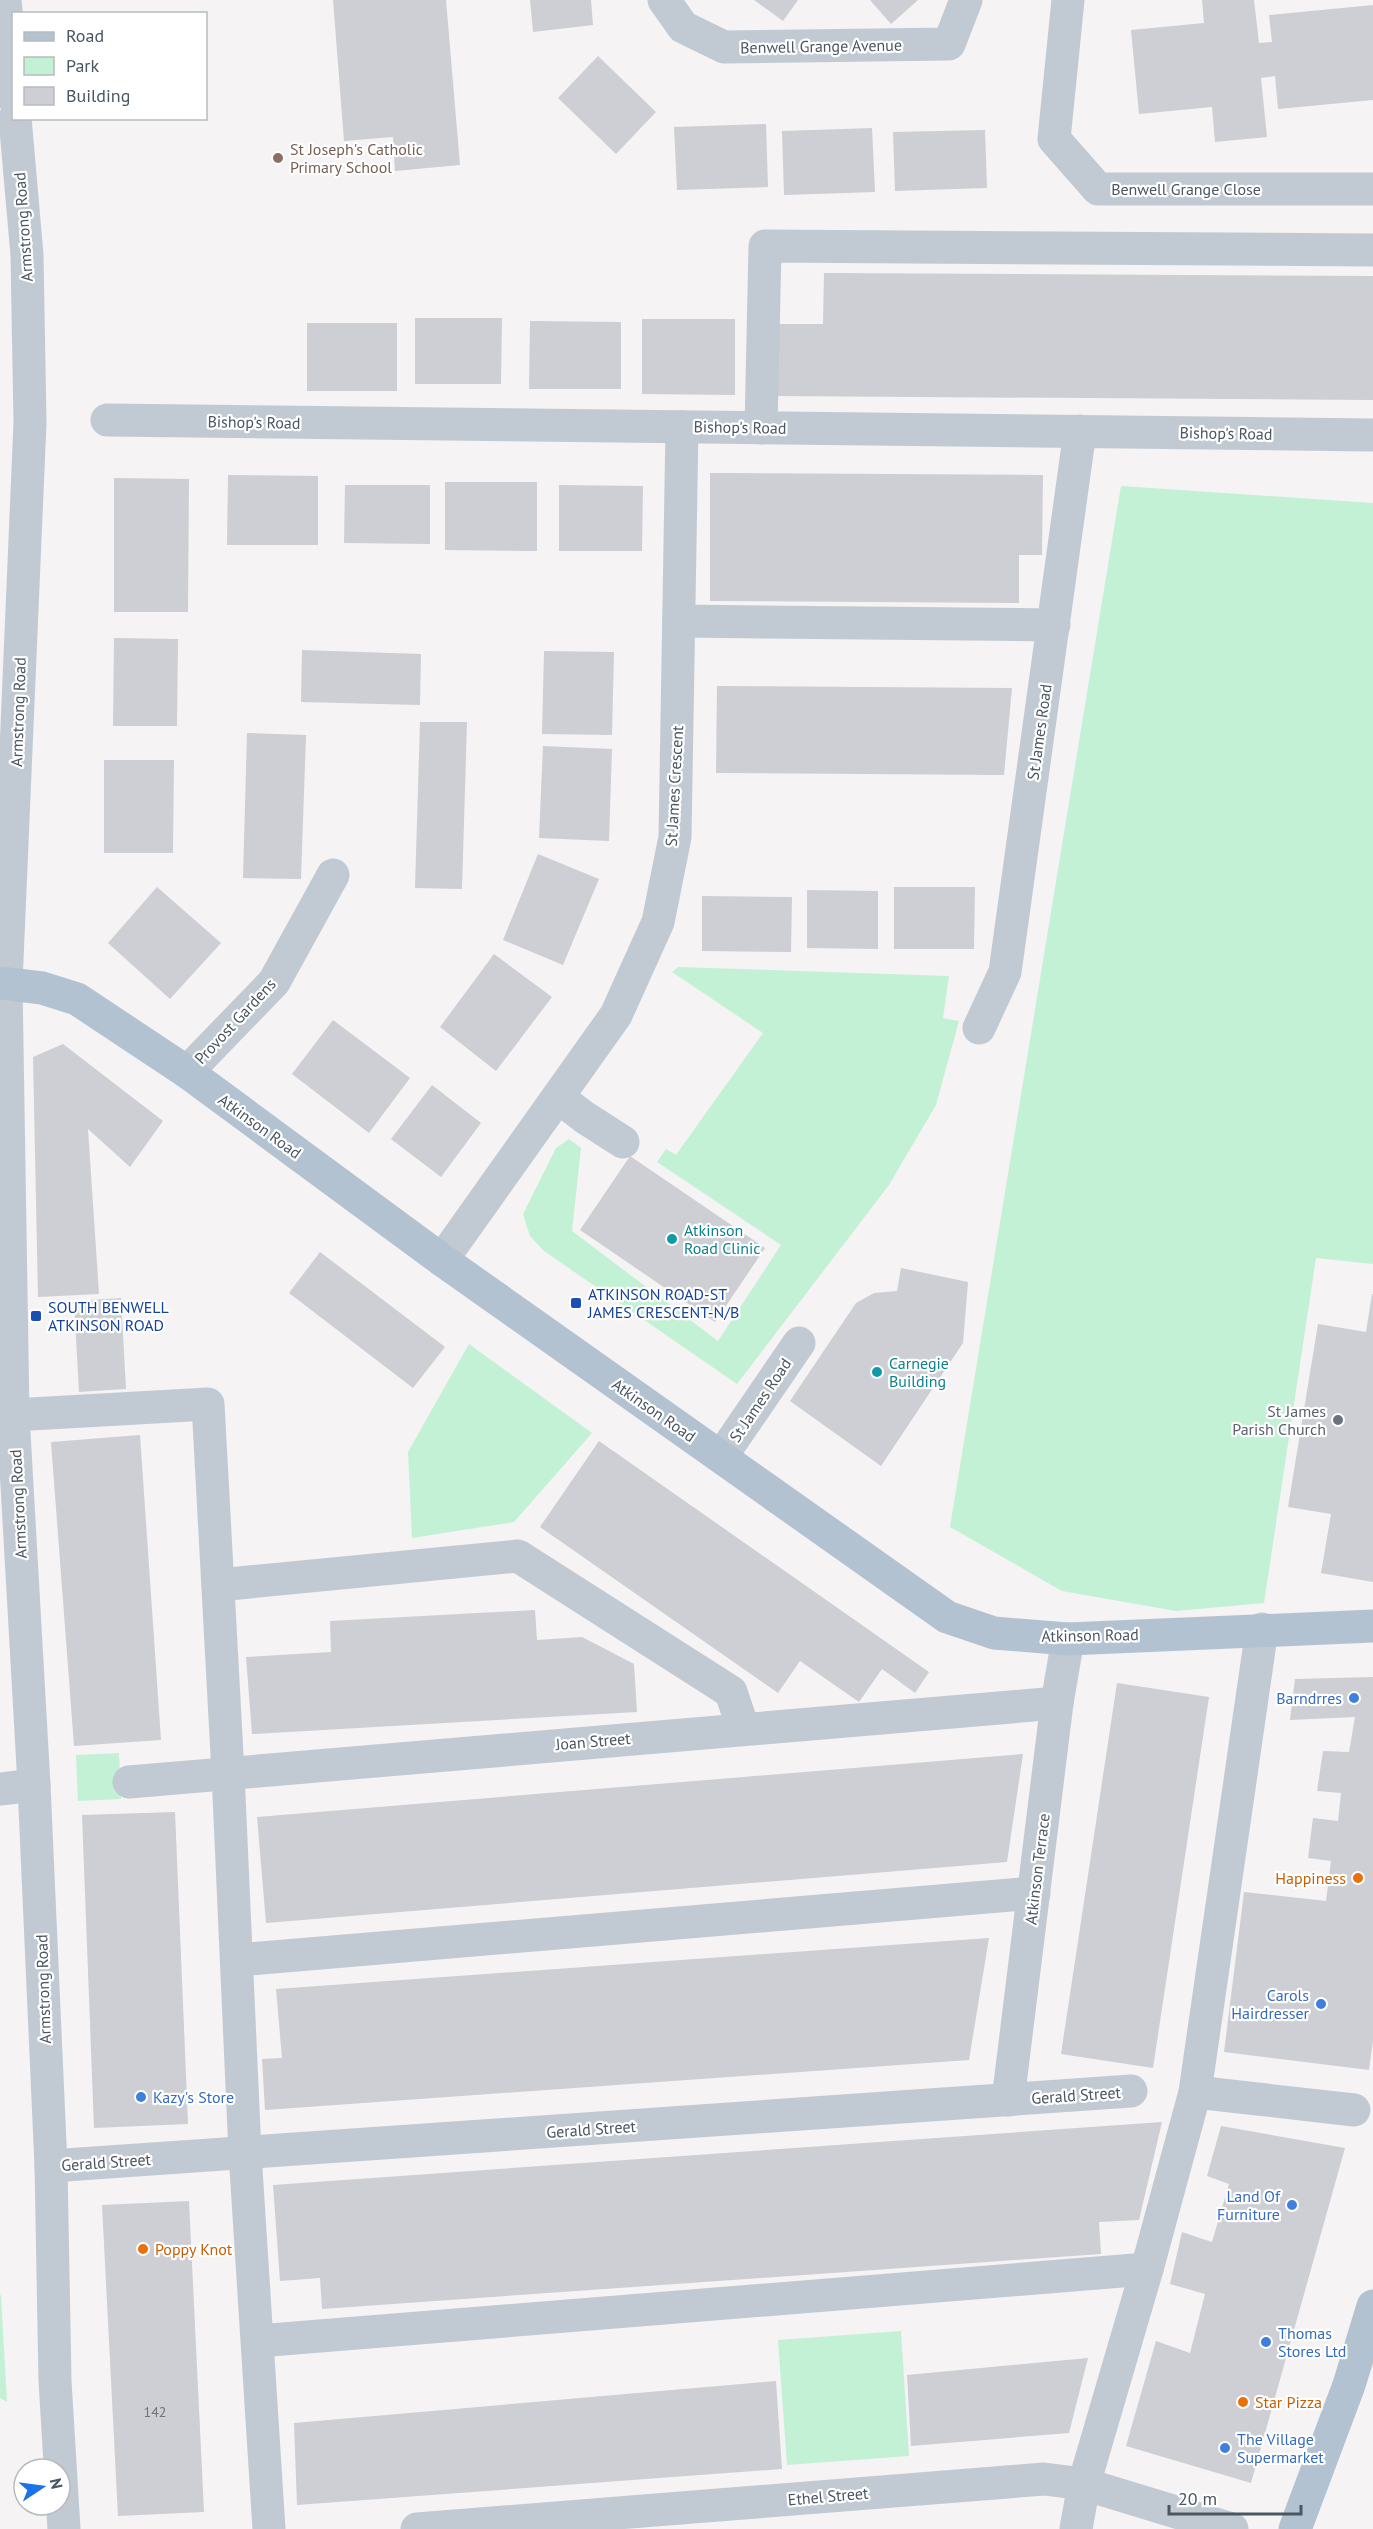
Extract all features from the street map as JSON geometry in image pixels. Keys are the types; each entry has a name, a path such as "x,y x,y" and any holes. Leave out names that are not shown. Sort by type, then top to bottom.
{"main road":[{"name":"Atkinson Road","path":"3,983 42,988 77,999 187,1072 442,1260 947,1617 994,1634 1068,1639 1373,1626"},
{"path":"1295,2529 1349,2385 1373,2306"}],"street":[{"path":"5,0 12,77"},
{"name":"Benwell Grange Avenue","path":"664,0 683,27 724,47 949,44 966,0"},
{"name":"Benwell Grange Close","path":"1068,0 1054,139 1098,189 1373,189"},
{"name":"Armstrong Road","path":"15,120 27,255 30,423 3,983 13,1415 34,1785 51,2166 55,2381 64,2529"},
{"path":"761,428 765,246 1373,250"},
{"name":"Bishop's Road","path":"107,420 1373,435"},
{"name":"St James Crescent","path":"442,1260 616,1015 658,922 675,837 682,427"},
{"name":"St James Road","path":"979,1028 1005,972 1080,431"},
{"path":"679,621 1054,624"},
{"name":"Provost Gardens","path":"187,1072 274,982 333,875"},
{"path":"558,1097 623,1142"},
{"name":"St James Road","path":"721,1457 799,1343"},
{"path":"13,1415 208,1404 245,2153 269,2529"},
{"path":"218,1585 518,1556 730,1692 743,1728"},
{"path":"1076,2529 1084,2484 1147,2270 1195,2092 1262,1629"},
{"name":"Atkinson Terrace","path":"1008,2100 1057,1703 1068,1639"},
{"name":"Joan Street","path":"129,1782 1057,1703"},
{"path":"0,1789 34,1785"},
{"path":"237,1960 1034,1893"},
{"name":"Gerald Street","path":"51,2166 1131,2091"},
{"path":"1195,2092 1354,2110"},
{"path":"258,2341 1147,2270"},
{"name":"Ethel Street","path":"417,2529 1044,2479 1084,2484 1232,2529"}],"green space":[{"path":"1121,486 1373,503 1373,1264 1316,1258 1264,1603 1176,1611 1062,1591 950,1527"},
{"path":"678,967 949,976 943,1018 959,1021 936,1105 889,1185 737,1384 544,1251 530,1236 523,1214 556,1148 569,1139 581,1148 572,1231 718,1341 781,1245 657,1162 666,1149 676,1155 763,1033 672,972"},
{"path":"469,1344 592,1433 514,1522 412,1538 408,1452"},
{"path":"119,1753 121,1799 78,1801 76,1755"},
{"path":"0,2294 1,2296 7,2402 0,2398"},
{"path":"901,2331 909,2456 787,2465 778,2340"}],"building":[{"path":"333,0 446,0 460,165 395,171 393,137 344,141"},
{"path":"530,0 591,0 593,25 533,32"},
{"path":"754,0 798,0 783,21"},
{"path":"870,0 918,0 891,24"},
{"path":"1202,0 1254,0 1259,43 1272,42 1269,15 1373,5 1373,100 1278,109 1275,76 1261,78 1267,137 1215,142 1212,107 1139,114 1131,30 1204,23"},
{"path":"598,56 656,112 616,154 558,98"},
{"path":"766,124 768,187 677,190 674,127"},
{"path":"872,128 875,192 784,195 782,131"},
{"path":"985,130 987,188 895,191 893,132"},
{"path":"824,273 1373,276 1373,400 774,396 775,324 823,324"},
{"path":"415,318 502,318 501,384 415,384"},
{"path":"642,319 735,319 735,395 642,394"},
{"path":"530,321 621,322 621,389 529,389"},
{"path":"307,323 397,323 397,391 307,391"},
{"path":"710,473 1043,475 1042,555 1019,555 1019,603 710,601"},
{"path":"228,475 318,476 318,545 227,545"},
{"path":"114,478 189,479 188,612 114,612"},
{"path":"445,482 537,482 537,551 445,550"},
{"path":"345,485 430,485 430,544 344,543"},
{"path":"559,485 643,486 642,551 559,551"},
{"path":"114,638 178,639 177,726 113,726"},
{"path":"302,650 421,654 420,705 301,702"},
{"path":"544,651 614,652 612,735 542,734"},
{"path":"717,686 1012,688 1004,775 716,773"},
{"path":"420,722 467,722 462,889 415,888"},
{"path":"247,733 306,735 301,879 243,878"},
{"path":"543,746 612,749 609,841 539,838"},
{"path":"104,760 174,760 173,853 104,853"},
{"path":"538,854 599,879 563,965 503,940"},
{"path":"157,887 221,943 170,999 108,943"},
{"path":"894,887 975,887 974,949 894,949"},
{"path":"807,890 878,891 878,949 807,948"},
{"path":"702,896 792,897 791,952 702,951"},
{"path":"494,954 552,997 496,1071 440,1027"},
{"path":"333,1020 410,1078 369,1133 292,1074"},
{"path":"63,1044 163,1121 130,1167 88,1129 99,1294 38,1297 33,1057"},
{"path":"432,1085 481,1123 441,1177 391,1139"},
{"name":"Atkinson Road Clinic","path":"630,1156 765,1248 715,1322 580,1230"},
{"path":"320,1252 445,1347 413,1388 289,1293"},
{"name":"Carnegie Building","path":"901,1268 968,1282 963,1343 881,1466 790,1401 856,1303 874,1293 897,1291"},
{"name":"St James Parish Church","path":"1372,1294 1373,1582 1321,1573 1331,1514 1288,1507 1318,1324 1366,1332"},
{"path":"121,1298 126,1389 79,1392 74,1301"},
{"path":"140,1435 161,1740 74,1746 51,1442"},
{"path":"599,1441 929,1672 915,1693 882,1669 859,1702 800,1661 778,1693 540,1527"},
{"path":"535,1610 537,1640 582,1637 634,1664 637,1712 252,1734 246,1657 331,1652 330,1621"},
{"path":"1373,1677 1373,2041 1369,2070 1224,2052 1244,1892 1326,1901 1331,1861 1308,1858 1313,1818 1338,1821 1341,1793 1317,1791 1323,1751 1349,1752 1355,1717 1290,1720 1295,1679"},
{"path":"1117,1683 1209,1697 1153,2068 1061,2054"},
{"path":"1023,1754 1007,1862 266,1923 257,1817"},
{"path":"175,1812 188,2124 94,2128 82,1815"},
{"path":"989,1938 969,2060 265,2110 262,2059 282,2058 276,1989"},
{"path":"1162,2122 1139,2220 1099,2222 1101,2254 322,2309 320,2278 280,2281 273,2185"},
{"path":"1221,2126 1345,2148 1251,2483 1126,2446 1156,2341 1190,2353 1205,2294 1170,2284 1182,2232 1212,2242 1229,2184 1207,2176"},
{"path":"189,2201 204,2512 118,2516 102,2205"},
{"path":"1088,2358 1069,2433 911,2446 907,2375"},
{"path":"776,2381 782,2469 297,2505 294,2423"}],"place":[{"name":"St Joseph's Catholic Primary School","path":"278,158"},
{"name":"Atkinson Road Clinic","path":"672,1239"},
{"name":"ATKINSON ROAD-ST JAMES CRESCENT-N/B","path":"576,1303"},
{"name":"SOUTH BENWELL ATKINSON ROAD","path":"36,1316"},
{"name":"Carnegie Building","path":"877,1372"},
{"name":"St James Parish Church","path":"1338,1420"},
{"name":"Barndrres","path":"1354,1698"},
{"name":"Happiness","path":"1358,1878"},
{"name":"Carols Hairdresser","path":"1321,2004"},
{"name":"Kazy's Store","path":"141,2097"},
{"name":"Land Of Furniture","path":"1292,2205"},
{"name":"Poppy Knot","path":"143,2249"},
{"name":"Thomas Stores Ltd","path":"1266,2342"},
{"name":"Star Pizza","path":"1243,2402"},
{"name":"The Village Supermarket","path":"1225,2448"}]}
